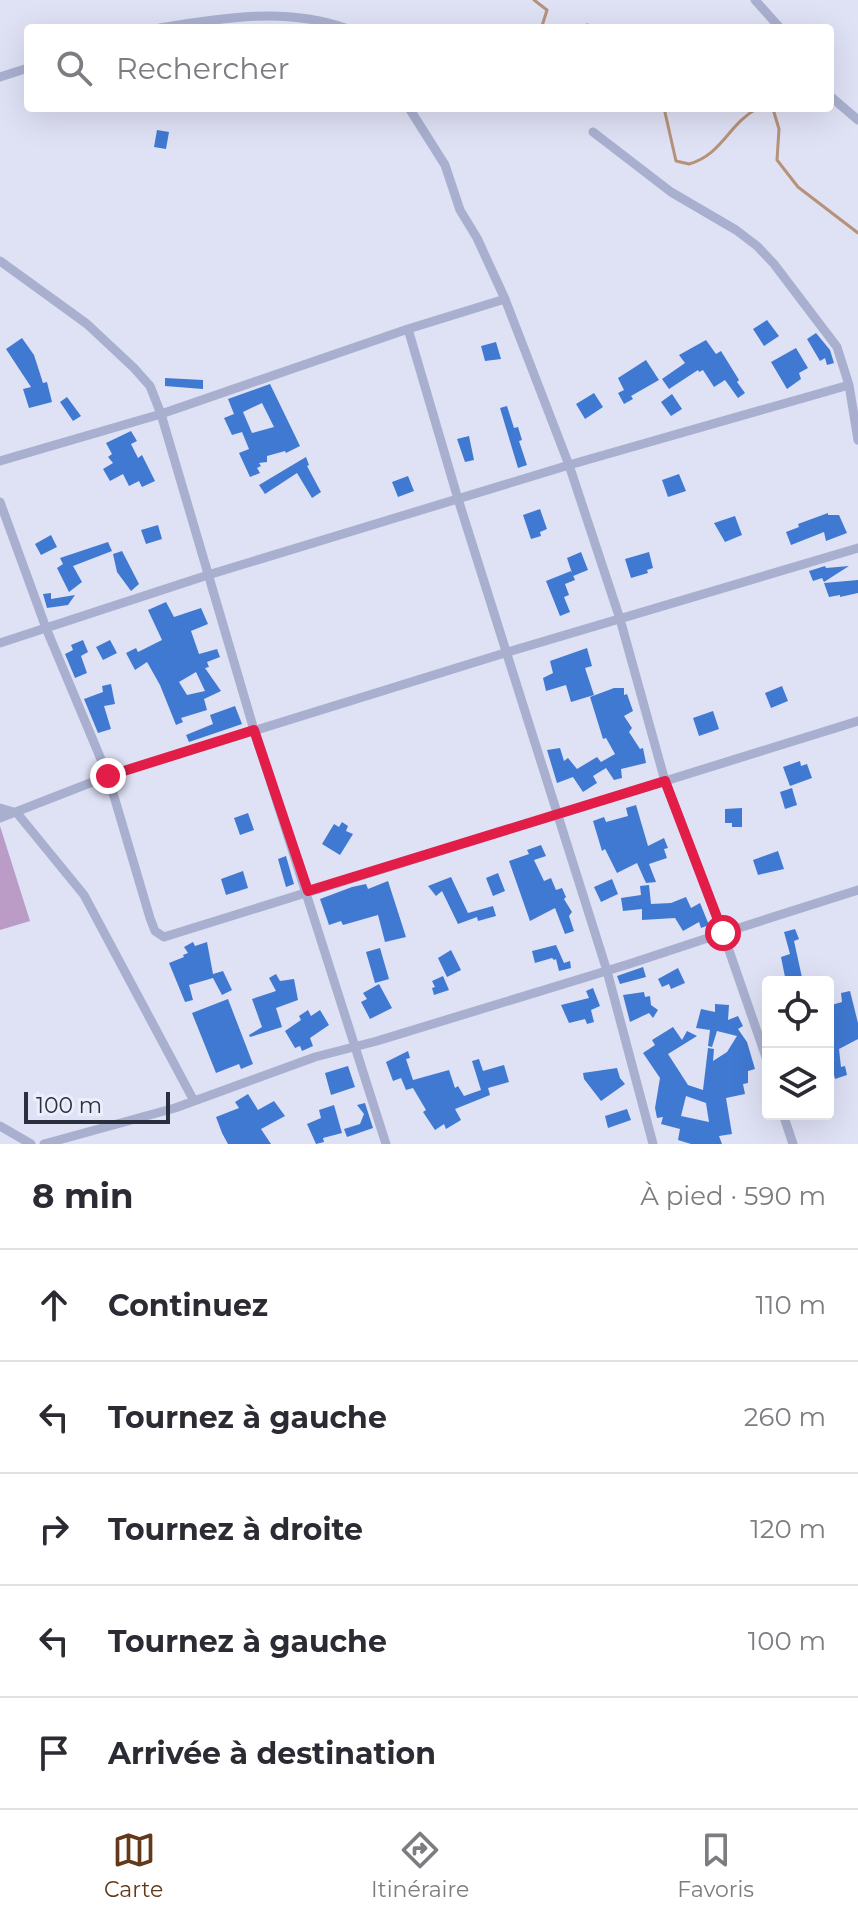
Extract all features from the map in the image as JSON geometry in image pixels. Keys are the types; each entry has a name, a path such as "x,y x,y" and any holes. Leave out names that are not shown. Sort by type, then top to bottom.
{"street":[{"path":"755,0 776,24"},
{"path":"185,24 269,15 327,24"},
{"path":"0,77 24,69"},
{"path":"834,99 858,120"},
{"path":"412,112 445,165 460,210 477,238 505,299 569,465 620,619 665,781 763,1048"},
{"path":"593,132 671,192 736,230 757,246 783,274 837,347 849,385 858,440"},
{"path":"0,261 87,324 150,386 161,414 254,730 308,891 386,1144"},
{"path":"0,461 161,414 505,299"},
{"path":"408,329 458,499 607,971 653,1144"},
{"path":"0,643 208,575 569,465 849,385"},
{"path":"0,502 46,628 108,776 150,918 155,931 164,937 858,721"},
{"path":"0,818 108,776 254,730 858,548"},
{"path":"0,808 17,813 84,895 194,1101"},
{"path":"44,1144 102,1130 315,1057 607,971 858,890"},
{"path":"785,1120 793,1144"},
{"path":"0,1126 31,1144"}],"shaded area":[{"path":"0,826 30,921 0,930"}],"building":[{"path":"157,130 169,132 166,149 154,147"},
{"path":"767,320 779,336 764,346 753,329"},
{"path":"816,333 830,350 834,363 827,365 825,358 820,361 807,339"},
{"path":"22,338 34,355 43,383 47,382 52,402 29,408 23,389 31,387 6,349"},
{"path":"706,340 716,354 721,351 739,380 737,382 745,393 738,398 725,380 714,387 703,370 698,370 669,389 662,379 685,363 679,355"},
{"path":"496,342 501,359 485,361 481,346"},
{"path":"796,348 808,368 799,373 801,379 787,389 771,362"},
{"path":"646,360 659,380 631,396 633,399 624,404 618,393 624,390 618,378"},
{"path":"165,378 203,380 203,389 165,386"},
{"path":"270,384 300,446 286,453 267,456 267,462 259,463 261,466 257,468 260,473 250,477 239,453 249,449 242,432 232,435 224,418 234,414 228,399","holes":["262,403 274,427 252,433 243,412"]},
{"path":"594,393 603,407 585,419 576,404"},
{"path":"672,394 682,409 671,416 661,402"},
{"path":"67,397 81,416 73,421 60,402"},
{"path":"507,406 514,428 518,427 527,465 518,468 500,408"},
{"path":"131,431 137,441 131,444 138,458 142,455 155,481 142,487 139,481 129,486 123,474 110,481 103,469 113,463 108,457 112,454 106,443"},
{"path":"469,436 474,460 465,462 457,439"},
{"path":"306,457 307,466 321,492 312,498 297,473 265,494 259,485"},
{"path":"679,474 686,491 668,497 662,480"},
{"path":"408,476 414,491 398,497 392,482"},
{"path":"540,509 547,529 540,532 541,536 531,539 523,515"},
{"path":"828,513 839,515 847,533 826,541 824,532 791,545 786,532"},
{"path":"735,516 742,535 725,542 714,523"},
{"path":"158,525 162,539 146,544 141,530"},
{"path":"51,535 57,547 41,555 35,544"},
{"path":"108,542 112,551 73,566 82,582 69,592 57,568 63,564 60,558"},
{"path":"122,551 139,584 131,591 117,572 113,554"},
{"path":"581,552 588,570 573,576 567,558"},
{"path":"649,552 653,568 647,570 648,573 631,578 625,559"},
{"path":"825,566 849,566 824,582 822,578 813,581 809,571"},
{"path":"571,571 575,580 565,584 569,595 564,597 570,612 560,616 546,581"},
{"path":"858,580 858,593 840,597 829,597 824,583"},
{"path":"51,593 51,599 75,595 68,605 47,608 43,594"},
{"path":"166,602 174,617 201,608 208,624 191,631 199,654 217,649 220,657 207,662 209,667 205,668 221,691 204,699 207,710 181,718 183,722 176,725 147,662 135,670 126,653 136,648 138,652 162,640 148,610","holes":["196,672 205,691 187,695 179,682"]},
{"path":"83,640 88,652 81,656 87,673 75,678 65,654 73,650 71,645"},
{"path":"110,640 117,653 103,660 96,647"},
{"path":"587,648 592,666 585,668 594,695 571,702 566,685 546,691 543,678 553,673 550,661"},
{"path":"111,684 115,704 104,706 111,729 98,733 84,699 103,692 102,686"},
{"path":"782,686 788,701 771,708 765,693"},
{"path":"614,688 624,688 624,695 627,694 633,711 624,716 632,728 629,732 640,749 643,748 646,763 621,769 622,778 614,780 606,768 593,776 597,783 583,792 573,777 557,783 547,750 560,748 564,761 568,758 577,769 597,757 601,762 615,754 606,738 603,739 590,697"},
{"path":"235,706 242,724 189,742 186,735 213,724 210,715"},
{"path":"713,711 719,729 699,736 693,718"},
{"path":"800,761 801,766 807,764 812,778 790,786 783,767"},
{"path":"792,788 797,805 785,809 780,792"},
{"path":"636,805 648,846 664,838 668,848 664,849 667,858 649,864 656,882 646,883 637,863 617,873 605,849 602,851 593,821 604,817 606,822 628,816 626,808"},
{"path":"742,808 742,827 725,823 725,809"},
{"path":"248,813 254,830 240,835 234,818"},
{"path":"342,822 348,826 346,831 353,834 340,855 322,844 334,824 339,827"},
{"path":"541,845 546,856 534,860 544,881 551,878 556,890 562,888 572,912 569,916 574,931 565,934 555,908 530,921 509,861 529,854 527,850"},
{"path":"778,851 784,869 758,875 753,860"},
{"path":"286,856 294,884 286,887 278,859"},
{"path":"243,871 248,888 226,895 221,879"},
{"path":"498,873 505,891 493,896 486,878"},
{"path":"451,877 468,913 493,906 496,916 478,921 477,917 458,924 442,891 436,896 428,886"},
{"path":"612,879 618,894 601,902 594,887"},
{"path":"388,881 406,937 385,942 378,915 343,925 341,921 329,925 320,899 352,887 366,884 368,889"},
{"path":"649,885 651,904 671,903 686,897 691,908 700,903 709,925 701,928 699,922 683,931 675,918 642,920 642,909 623,911 621,898 641,895 640,886"},
{"path":"795,929 799,939 794,941 802,976 785,976 781,957 790,954 784,932"},
{"path":"193,942 195,946 207,942 213,974 223,971 232,990 222,995 213,978 189,985 193,1000 185,1002 169,963 184,957 188,953 184,947"},
{"path":"556,945 564,963 570,961 571,968 559,971 556,959 552,958 535,963 532,951"},
{"path":"380,948 389,979 375,983 366,952"},
{"path":"451,950 461,970 447,977 438,958"},
{"path":"643,967 646,977 620,984 617,976"},
{"path":"678,968 685,983 671,989 669,984 662,987 658,979"},
{"path":"276,974 280,981 294,979 298,1000 276,1008 282,1027 250,1037 262,1027 252,999 276,991 269,978"},
{"path":"443,976 449,990 434,995 432,981"},
{"path":"379,984 392,1008 370,1019 361,1002 367,999 363,993"},
{"path":"593,988 600,1006 591,1010 594,1022 587,1024 585,1019 569,1023 561,1005 589,998 586,991"},
{"path":"850,991 858,1023 858,1039 839,1049 841,1067 845,1066 847,1075 835,1079 834,1004 842,1002 841,993"},
{"path":"644,992 645,997 650,996 651,1005 658,1010 653,1018 649,1013 630,1022 623,995"},
{"path":"228,999 253,1064 241,1069 239,1064 216,1073 192,1013"},
{"path":"715,1004 729,1005 728,1020 738,1016 743,1026 738,1029 747,1042 755,1069 748,1071 748,1083 743,1084 745,1094 726,1098 732,1134 719,1136 722,1144 691,1144 678,1140 680,1129 661,1124 663,1117 657,1118 655,1108 660,1078 643,1053 655,1045 652,1040 673,1027 682,1040 687,1031 697,1036 668,1054 688,1085 703,1090 708,1048 714,1049 713,1061 727,1052 737,1036 717,1031 712,1047 708,1046 710,1030 696,1028 701,1009 715,1012","holes":["686,1096 706,1103 709,1122 681,1116"]},
{"path":"308,1010 311,1016 320,1010 329,1025 310,1038 313,1046 302,1051 300,1046 295,1048 285,1031 301,1020 299,1016"},
{"path":"408,1051 410,1058 406,1059 413,1080 449,1070 455,1088 458,1086 464,1096 481,1090 472,1061 479,1059 483,1071 504,1065 509,1082 488,1088 490,1095 455,1109 461,1120 446,1129 444,1124 435,1130 413,1088 406,1090 401,1078 393,1081 386,1062"},
{"path":"348,1066 355,1087 331,1095 325,1073"},
{"path":"617,1068 625,1084 601,1101 584,1079 583,1073"},
{"path":"248,1094 258,1110 274,1101 285,1116 261,1129 271,1144 228,1144 222,1133 216,1117 239,1108 235,1102"},
{"path":"365,1103 373,1128 347,1137 344,1129 360,1124 364,1114 357,1105"},
{"path":"334,1105 342,1133 323,1138 324,1142 316,1144 307,1124 321,1118 319,1110"},
{"path":"627,1109 631,1120 608,1128 605,1116"}],"waterway":[{"path":"534,0 547,10 543,24"},
{"path":"665,112 676,161 689,164 710,153 752,112"},
{"path":"774,112 779,129 777,160 798,187 858,233"}],"route":[{"path":"108,776 254,730 308,891 665,781 723,933"}]}
